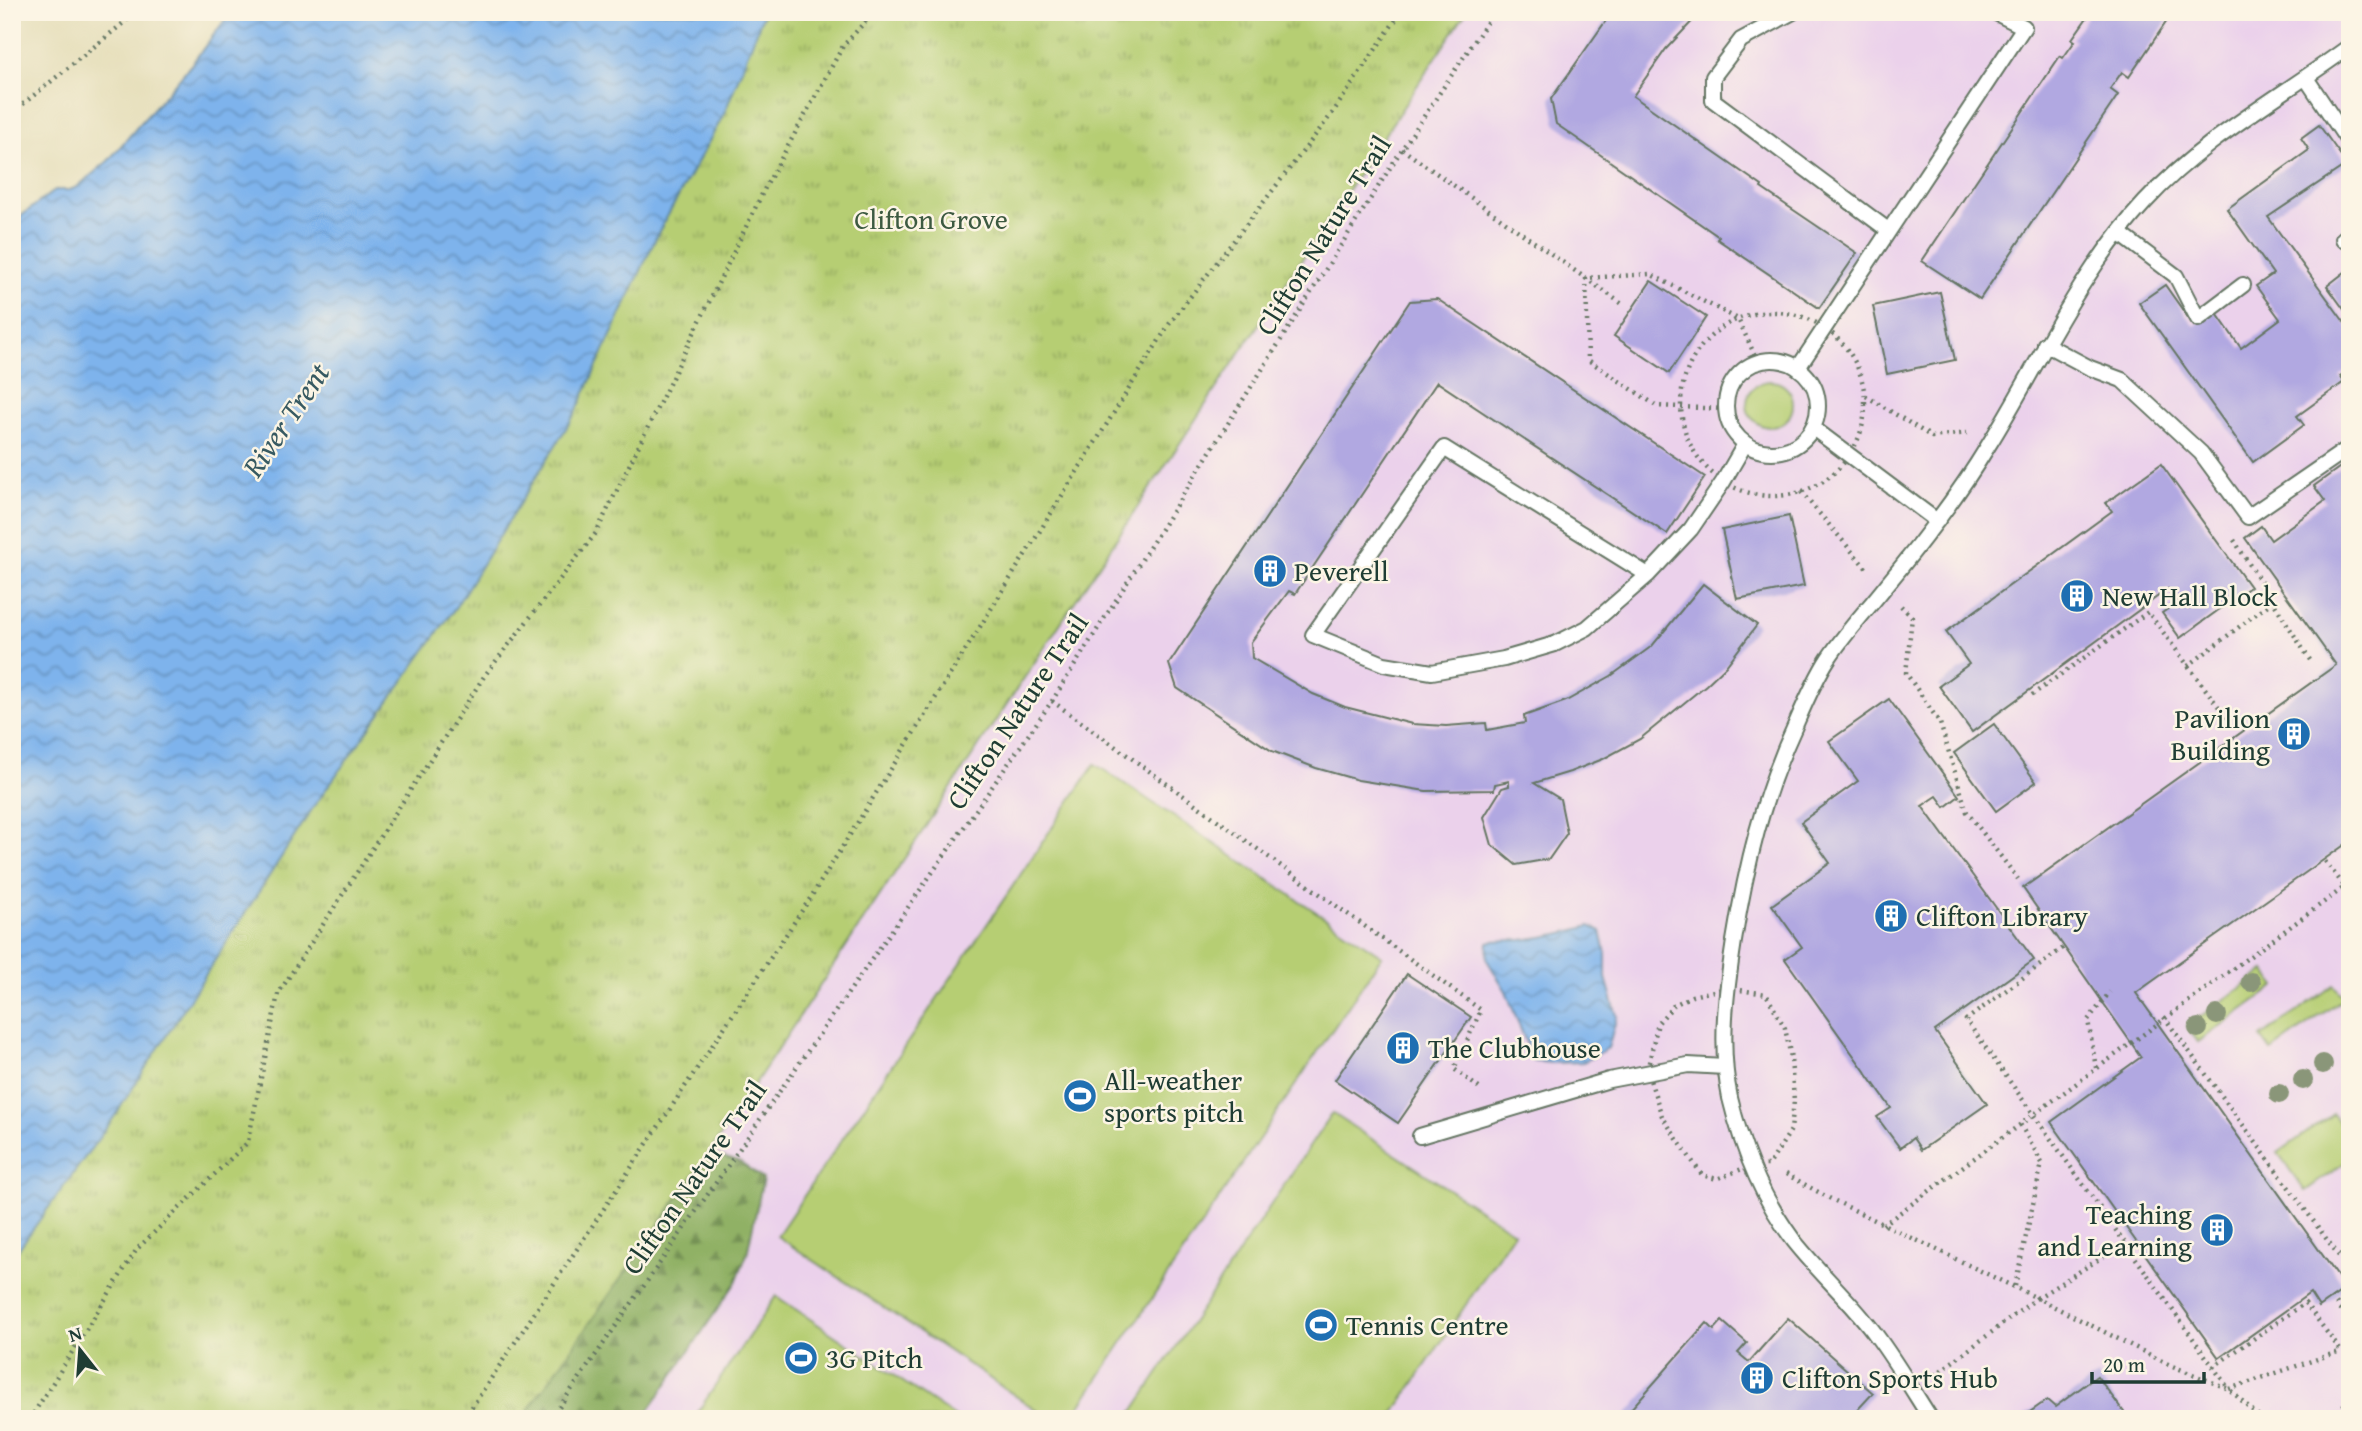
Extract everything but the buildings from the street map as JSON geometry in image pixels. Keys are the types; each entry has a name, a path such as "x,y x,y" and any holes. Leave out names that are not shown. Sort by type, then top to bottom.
{"lane":[{"path":"1793,12 1741,40 1713,77 1713,100 1888,230"},
{"path":"1798,368 2024,27 1994,12"},
{"path":"1931,1419 1875,1334 1795,1242 1776,1215 1752,1165 1731,1102 1724,1067 1727,988 1744,880 1766,798 1783,752 1827,661 1937,521 1988,446 2045,344 2096,263 2119,233 2146,201 2204,146 2350,46"},
{"path":"2306,78 2350,144"},
{"path":"2119,233 2176,276 2198,319 2243,285"},
{"path":"2045,344 2090,368 2122,380 2202,453 2248,517 2350,447"},
{"path":"1779,360 1798,368 1810,380 1817,395 1818,412 1813,428 1795,447 1769,453 1745,444 1731,429 1725,409 1728,389 1740,371 1758,362 1779,360"},
{"path":"1813,428 1937,521"},
{"path":"1648,575 1444,448 1313,635 1384,664 1432,672 1504,659 1555,644 1587,628 1648,575 1691,529 1745,444"},
{"path":"1420,1136 1609,1080 1688,1066 1724,1067"}],"path":[{"path":"12,113 134,12"},
{"path":"30,1419 137,1249 248,1142 278,994 485,675 596,533 766,186 843,46 874,12"},
{"path":"464,1419 811,897 1170,323 1331,115 1401,12"},
{"name":"Clifton Nature Trail","path":"551,1419 1052,701 1402,149 1494,12"},
{"path":"1402,149 1625,306"},
{"path":"1586,278 1650,274 1738,319 1758,362"},
{"path":"1586,278 1588,360 1657,406 1725,409"},
{"path":"1783,312 1806,318 1826,329 1841,342 1853,358 1866,396 1860,437 1850,456 1837,472 1820,484 1801,492 1769,497 1738,490 1723,482 1706,468 1693,450 1684,429 1681,407 1687,371 1696,354 1707,340 1738,319 1760,313 1783,312"},
{"path":"1866,396 1932,437 1967,433 1988,446"},
{"path":"1801,492 1884,589 1912,617 1906,673 1940,723 1967,812 2018,879"},
{"path":"2248,517 2228,531 2310,660"},
{"path":"2188,666 2273,601"},
{"path":"2032,695 2147,611 2227,718"},
{"path":"1052,701 1481,1010 1454,1069 1508,1109"},
{"path":"1883,1225 2347,885 2325,861"},
{"path":"2063,948 1966,1020 2229,1389 2262,1419"},
{"path":"2096,1068 2088,1020 2110,992"},
{"path":"2164,1017 2350,1272"},
{"path":"2015,1286 2042,1163 2020,1124"},
{"path":"1769,1165 1883,1225 2015,1286 2170,1365 2229,1389 2350,1348"},
{"path":"1913,1392 2037,1298 2125,1243"},
{"path":"2332,1297 2350,1322"},
{"path":"2213,1367 2305,1303 2341,1351"},
{"path":"2339,1419 2350,1387"}],"shaded area":[{"path":"1466,12 2350,12 2350,1419 522,1419 709,1153"}],"green space":[{"name":"Clifton Grove","path":"764,12 1466,12 709,1153 522,1419 12,1419 12,1258 114,1117 314,806 455,608 576,412 658,233 724,114"},
{"path":"1770,381 1787,387 1793,404 1787,421 1770,427 1753,421 1747,404 1753,387"},
{"name":"All-weather sports pitch","path":"1095,764 1382,956 1071,1419 1050,1419 777,1236"},
{"path":"2265,971 2276,986 2198,1042 2187,1026"},
{"path":"2334,985 2344,998 2271,1051 2261,1037"},
{"name":"Tennis Centre","path":"1332,1113 1514,1232 1390,1419 1128,1419"},
{"path":"2333,1114 2350,1137 2350,1159 2305,1191 2278,1153"},
{"path":"709,1153 739,1162 763,1179 747,1254 736,1282 643,1419 522,1419"},
{"name":"3G Pitch","path":"776,1296 958,1419 693,1419"}],"water":[{"name":"River Trent","path":"231,12 764,12 724,114 658,233 576,412 455,608 314,806 114,1117 12,1258 12,223 55,190 77,187 108,161 190,66"},
{"path":"1590,926 1601,931 1606,954 1606,978 1617,1016 1608,1048 1583,1062 1533,1061 1506,991 1487,960 1488,942 1539,938"}],"place":[{"name":"Peverell","path":"1270,571"},
{"name":"New Hall Block","path":"2077,596"},
{"name":"Pavilion Building","path":"2294,734"},
{"name":"Clifton Library","path":"1891,916"},
{"name":"The Clubhouse","path":"1403,1048"},
{"name":"All-weather sports pitch","path":"1080,1096"},
{"name":"Teaching and Learning","path":"2217,1230"},
{"name":"Tennis Centre","path":"1321,1325"},
{"name":"3G Pitch","path":"801,1358"},
{"name":"Clifton Sports Hub","path":"1757,1378"}]}
